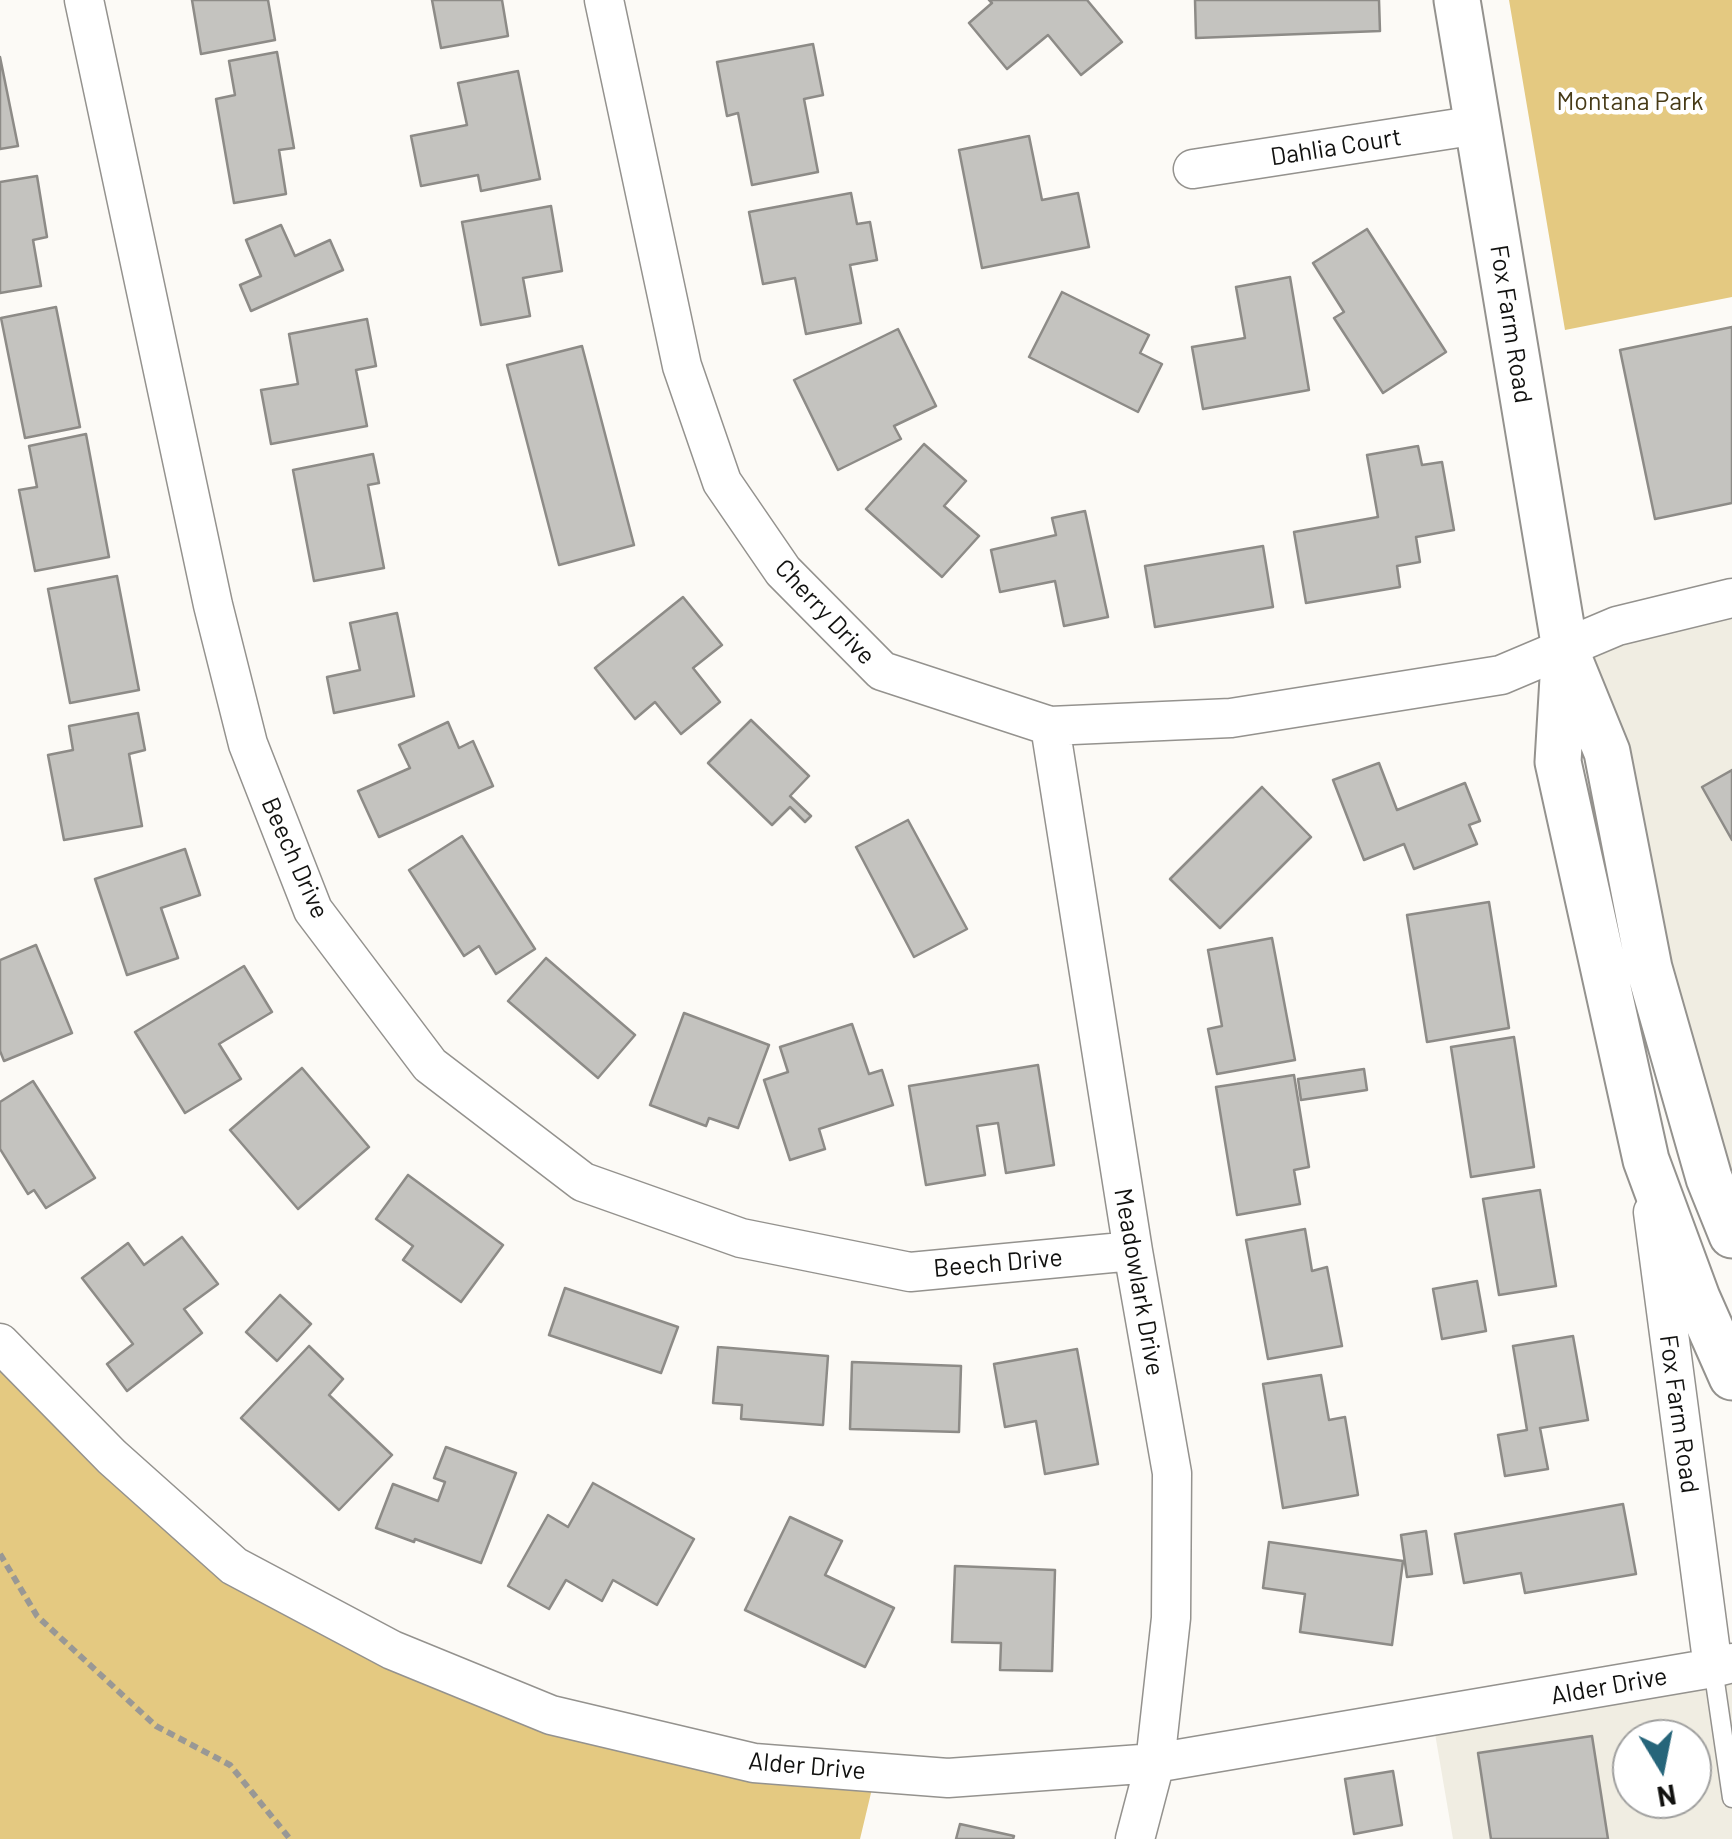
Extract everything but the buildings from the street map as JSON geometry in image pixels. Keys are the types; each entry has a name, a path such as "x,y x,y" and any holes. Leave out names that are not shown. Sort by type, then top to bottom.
{"street":[{"name":"Beech Drive","path":"84,0 213,606 248,744 313,910 430,1065 583,1182 741,1238 910,1272 1133,1251"},
{"name":"Cherry Drive","path":"604,0 682,366 722,482 782,571 882,671 1050,726 1231,718 1501,675 1617,626 1732,598"},
{"name":"Fox Farm Road","path":"1457,0 1565,649 1607,752 1649,968 1708,1178 1732,1235"},
{"name":"Dahlia Court","path":"1194,168 1478,125"},
{"name":"Fox Farm Road","path":"1565,649 1558,762 1646,1160 1722,1665"},
{"name":"Meadowlark Drive","path":"1050,726 1172,1474 1171,1618 1155,1763 1135,1839"},
{"name":"Fox Farm Road","path":"1646,1160 1696,1298 1732,1377"},
{"name":"Alder Drive","path":"0,1343 112,1457 234,1566 392,1650 552,1714 754,1764 948,1778 1155,1763 1722,1665"}],"lane":[{"path":"1722,1665 1732,1798"}],"path":[{"path":"0,1554 37,1616 156,1726 230,1766 290,1839"}],"shaded area":[{"path":"1732,598 1732,1235 1565,649"},
{"path":"1732,1663 1732,1839 1453,1839 1432,1716"}],"green space":[{"name":"Montana Park","path":"1509,0 1732,0 1732,297 1565,330"},
{"path":"0,1341 234,1566 551,1715 876,1772 860,1839 0,1839"}]}
